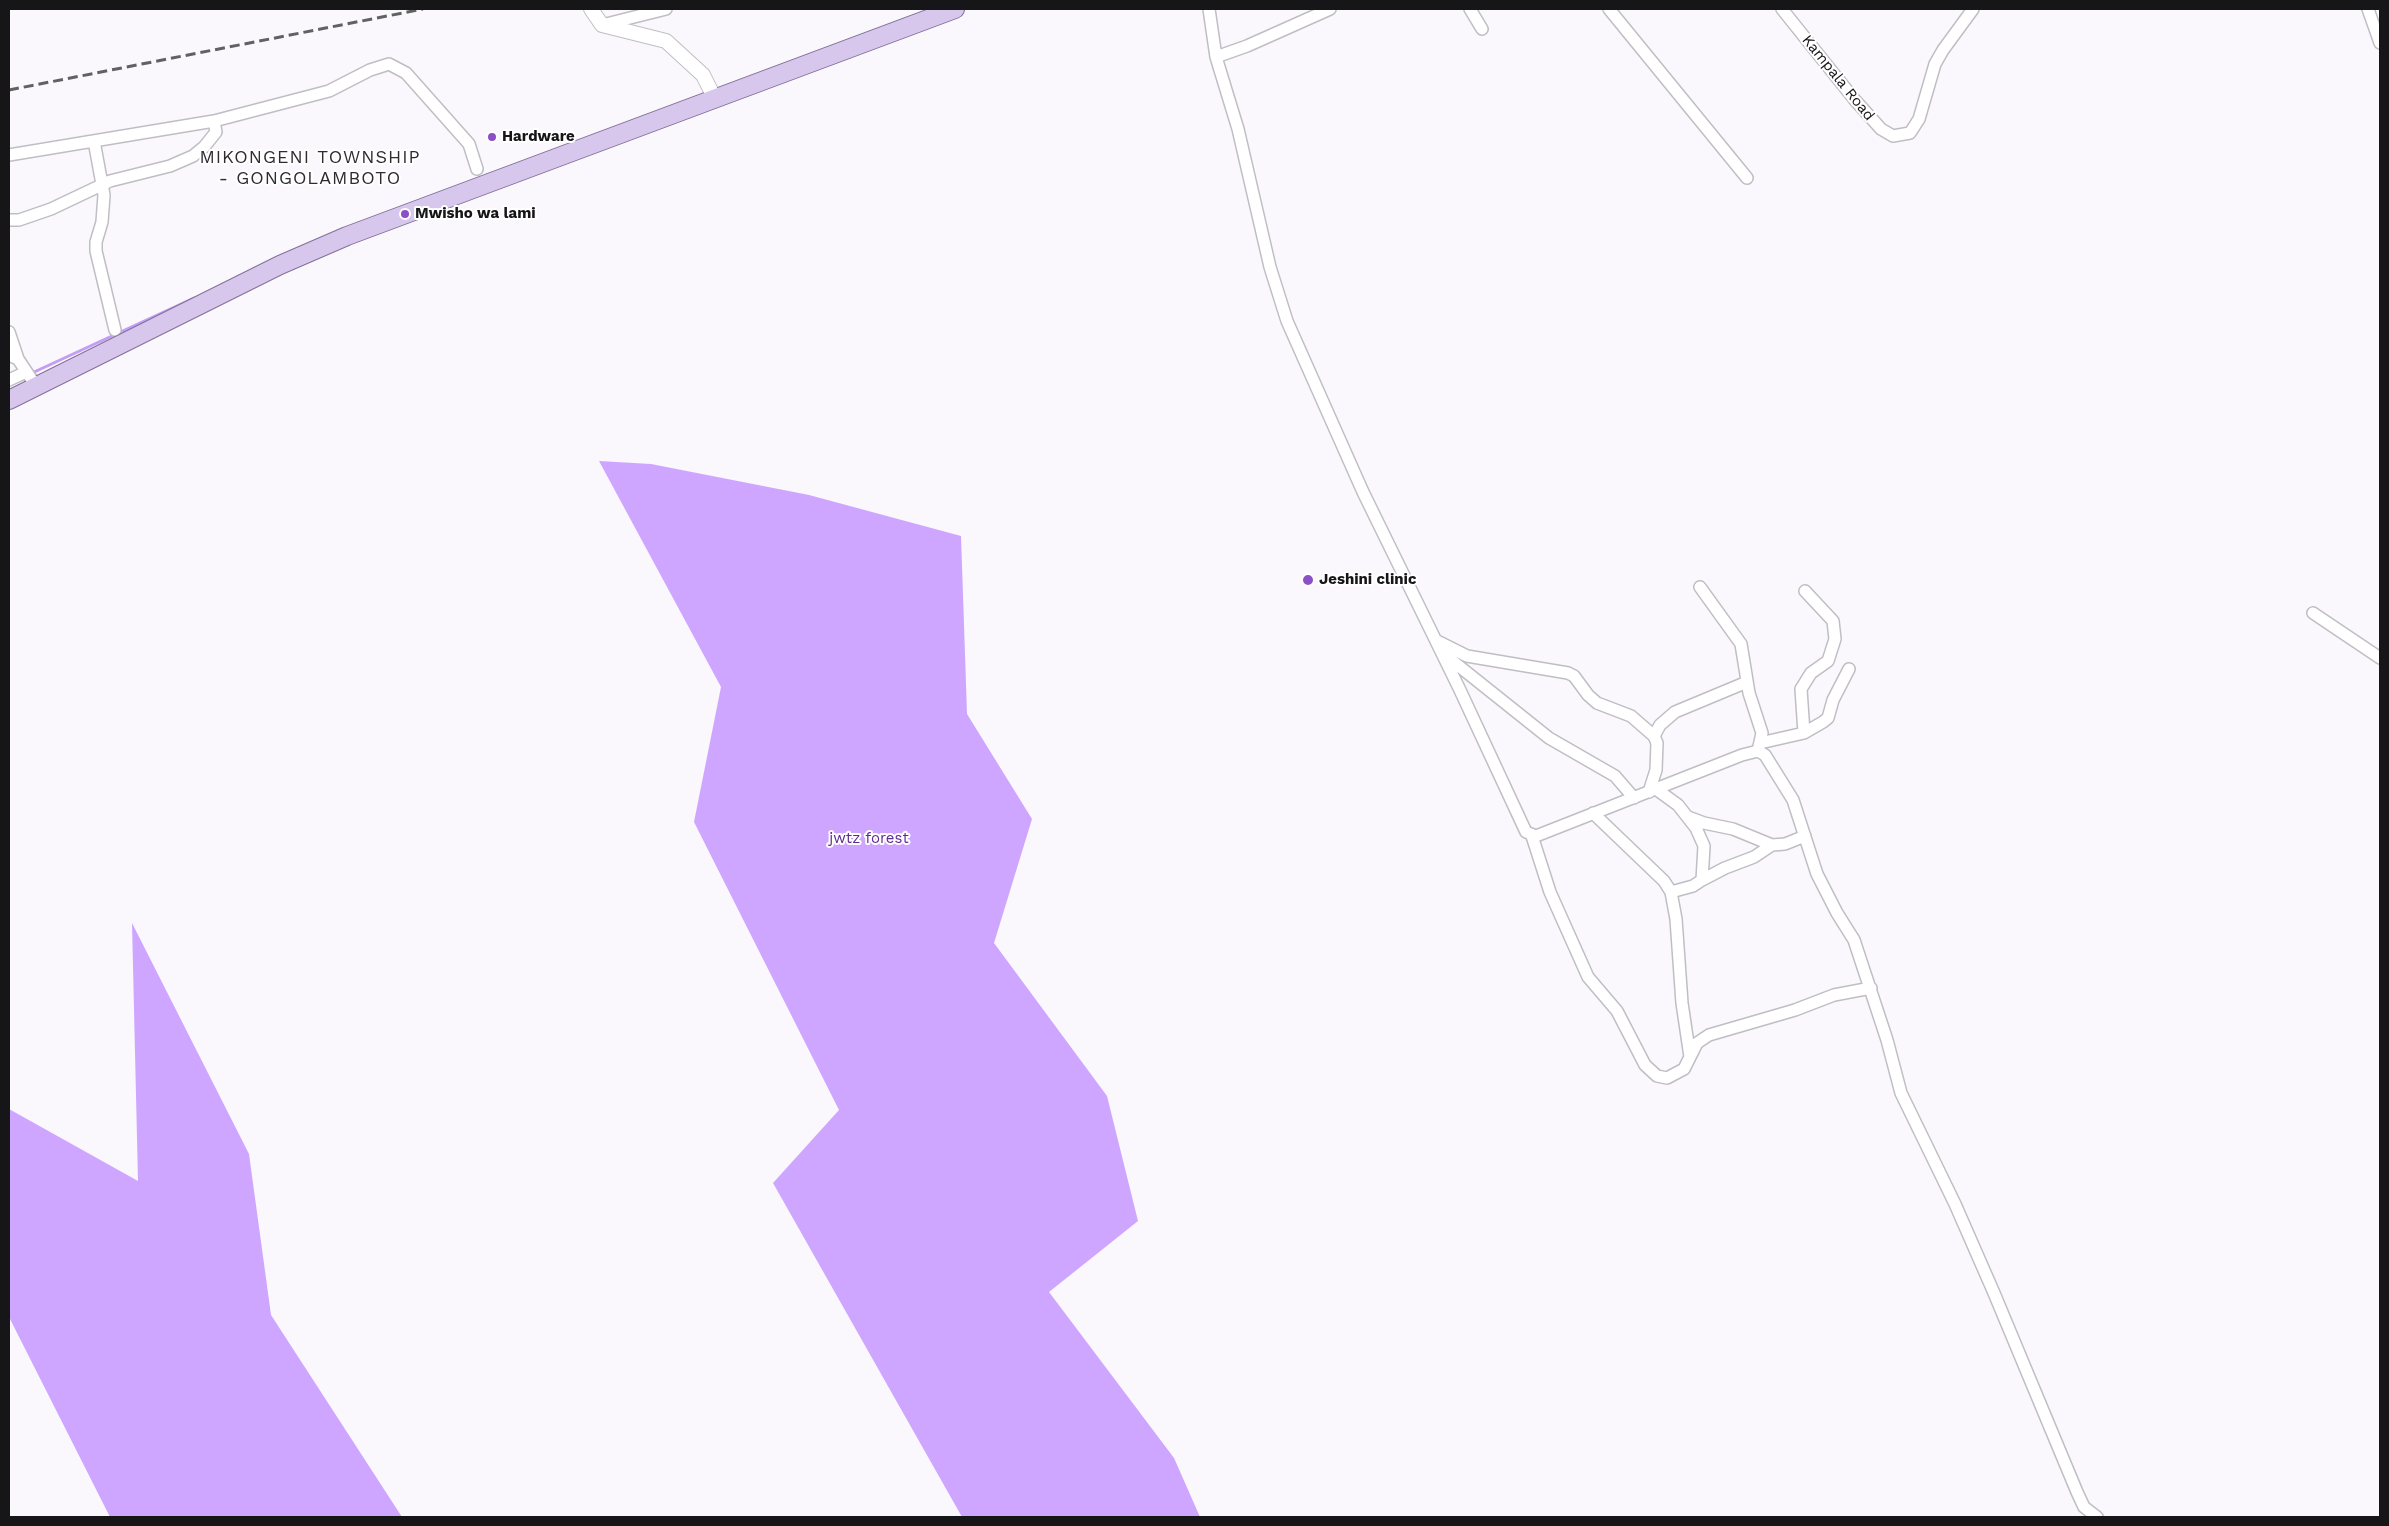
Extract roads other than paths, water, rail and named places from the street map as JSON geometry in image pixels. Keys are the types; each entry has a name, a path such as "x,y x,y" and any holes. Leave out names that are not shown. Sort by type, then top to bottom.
{"main road":[{"path":"9,400 280,265 338,240 955,9"}],"street":[{"path":"592,9 602,25 666,41 703,75 714,99"},
{"path":"602,25 666,9"},
{"path":"1210,9 1216,56 1238,129 1270,267 1287,321 1363,492 1437,641 1522,826 1532,836 1550,892 1581,963 1588,977 1616,1011 1645,1065 1653,1073 1667,1078 1684,1069 1697,1043 1709,1036 1834,996 1870,988"},
{"path":"1216,56 1256,42 1330,9"},
{"path":"1470,9 1482,29"},
{"path":"1609,9 1747,178"},
{"name":"Kampala Road","path":"1782,9 1881,130 1893,136 1901,136 1910,133 1919,119 1935,64 1973,9"},
{"path":"2368,9 2380,43"},
{"path":"9,155 214,120 329,91 370,70 389,64 406,73 469,144 477,169"},
{"path":"9,220 19,220 50,209 119,178 170,166 193,156 204,147 216,132 214,120"},
{"path":"94,141 104,185 102,222 96,242 96,251 115,330"},
{"path":"9,332 13,357 36,386"},
{"path":"9,380 26,372"},
{"path":"1700,587 1741,644 1746,682 1762,733 1759,747 1793,800 1817,874 1854,940 1901,1093 1955,1204 2081,1501 2097,1517"},
{"path":"1804,733 1801,689 1811,673 1828,661 1835,639 1833,621 1805,591"},
{"path":"2313,614 2380,658"},
{"path":"1437,641 1467,656 1568,673 1574,676 1588,695 1597,703 1631,716 1654,736 1657,743 1653,790"},
{"path":"1442,652 1549,738 1615,776 1634,798"},
{"path":"1532,836 1634,798 1759,747 1804,733 1828,718 1834,700 1849,669"},
{"path":"1654,736 1660,726 1675,712 1746,682"},
{"path":"1653,790 1678,805 1696,828 1704,846 1702,880"},
{"path":"1593,813 1664,881 1671,892 1676,919 1682,1003 1690,1056"},
{"path":"1687,816 1704,823 1733,829 1772,845 1785,844 1805,836"},
{"path":"1671,892 1693,886 1725,868 1754,857 1772,845"}],"waterway":[{"path":"32,373 194,298"}],"railway":[{"path":"9,90 423,9"}],"place":[{"name":"Hardware","path":"492,137"},
{"name":"Mwisho wa lami","path":"405,214"},
{"name":"Jeshini clinic","path":"1308,580"}],"district":[{"name":"MIKONGENI TOWNSHIP - GONGOLAMBOTO","path":"310,168"}],"park label":[{"name":"jwtz forest","path":"869,839"}]}
